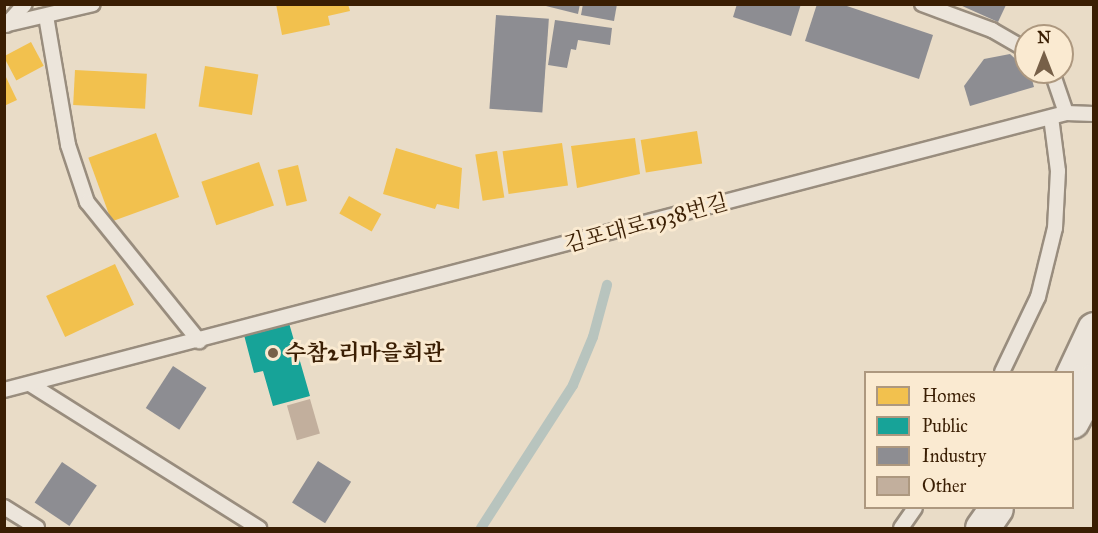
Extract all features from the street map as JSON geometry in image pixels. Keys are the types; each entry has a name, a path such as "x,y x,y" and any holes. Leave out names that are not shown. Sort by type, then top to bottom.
{"street":[{"path":"1074,372 1094,328"},
{"path":"1074,417 1094,380"},
{"path":"982,528 995,509"},
{"path":"1007,528 1020,509"}],"lane":[{"path":"6,25 25,4"},
{"path":"6,25 93,4"},
{"path":"922,4 992,30 1014,43"},
{"path":"46,16 68,145 87,202 199,341"},
{"path":"1056,84 1066,113"},
{"name":"김포대로1938번길","path":"4,390 199,341 1066,113 1094,114"},
{"path":"1002,371 1038,297 1055,228 1058,171 1051,117"},
{"path":"30,384 259,528"},
{"path":"4,507 37,528"},
{"path":"901,528 914,509"}],"building: Homes":[{"path":"276,4 348,4 350,11 328,16 330,25 282,35"},
{"path":"31,42 44,66 16,80 4,56"},
{"path":"205,66 258,74 252,115 199,106"},
{"path":"75,70 147,74 145,109 73,105"},
{"path":"4,73 17,100 4,106"},
{"path":"697,131 702,164 646,173 641,140"},
{"path":"156,133 179,197 112,222 88,158"},
{"path":"635,138 640,174 577,188 571,146"},
{"path":"562,143 568,186 509,194 503,151"},
{"path":"396,148 462,168 459,209 437,204 435,209 383,194"},
{"path":"497,151 504,197 483,201 475,154"},
{"path":"259,162 274,205 216,225 201,182"},
{"path":"298,165 307,201 287,206 278,170"},
{"path":"349,196 381,214 372,231 339,213"},
{"path":"115,264 134,305 65,337 46,296"}],"building: Public":[{"name":"수참2리마을회관","path":"289,323 310,396 273,406 263,371 254,373 244,335"}],"building: Industry":[{"path":"538,4 580,4 578,14"},
{"path":"583,4 617,4 614,21 581,15"},
{"path":"737,4 801,4 791,36 733,17"},
{"path":"817,4 841,4 933,35 919,79 805,41"},
{"path":"960,5 1006,5 998,22"},
{"path":"496,15 549,19 542,112 489,109"},
{"path":"555,20 612,28 610,45 578,40 576,50 571,49 567,68 548,65"},
{"path":"1010,54 1014,58 1014,84 1033,84 1034,87 970,106 964,86 984,59"},
{"path":"173,366 207,388 179,430 146,408"},
{"path":"318,461 351,482 325,523 292,503"},
{"path":"62,462 97,485 69,526 35,503"}],"building: Other":[{"path":"310,399 320,434 297,440 287,406"}],"waterway":[{"path":"481,528 573,385 593,337 607,285"}],"place":[{"name":"수참2리마을회관","path":"273,353"}]}
